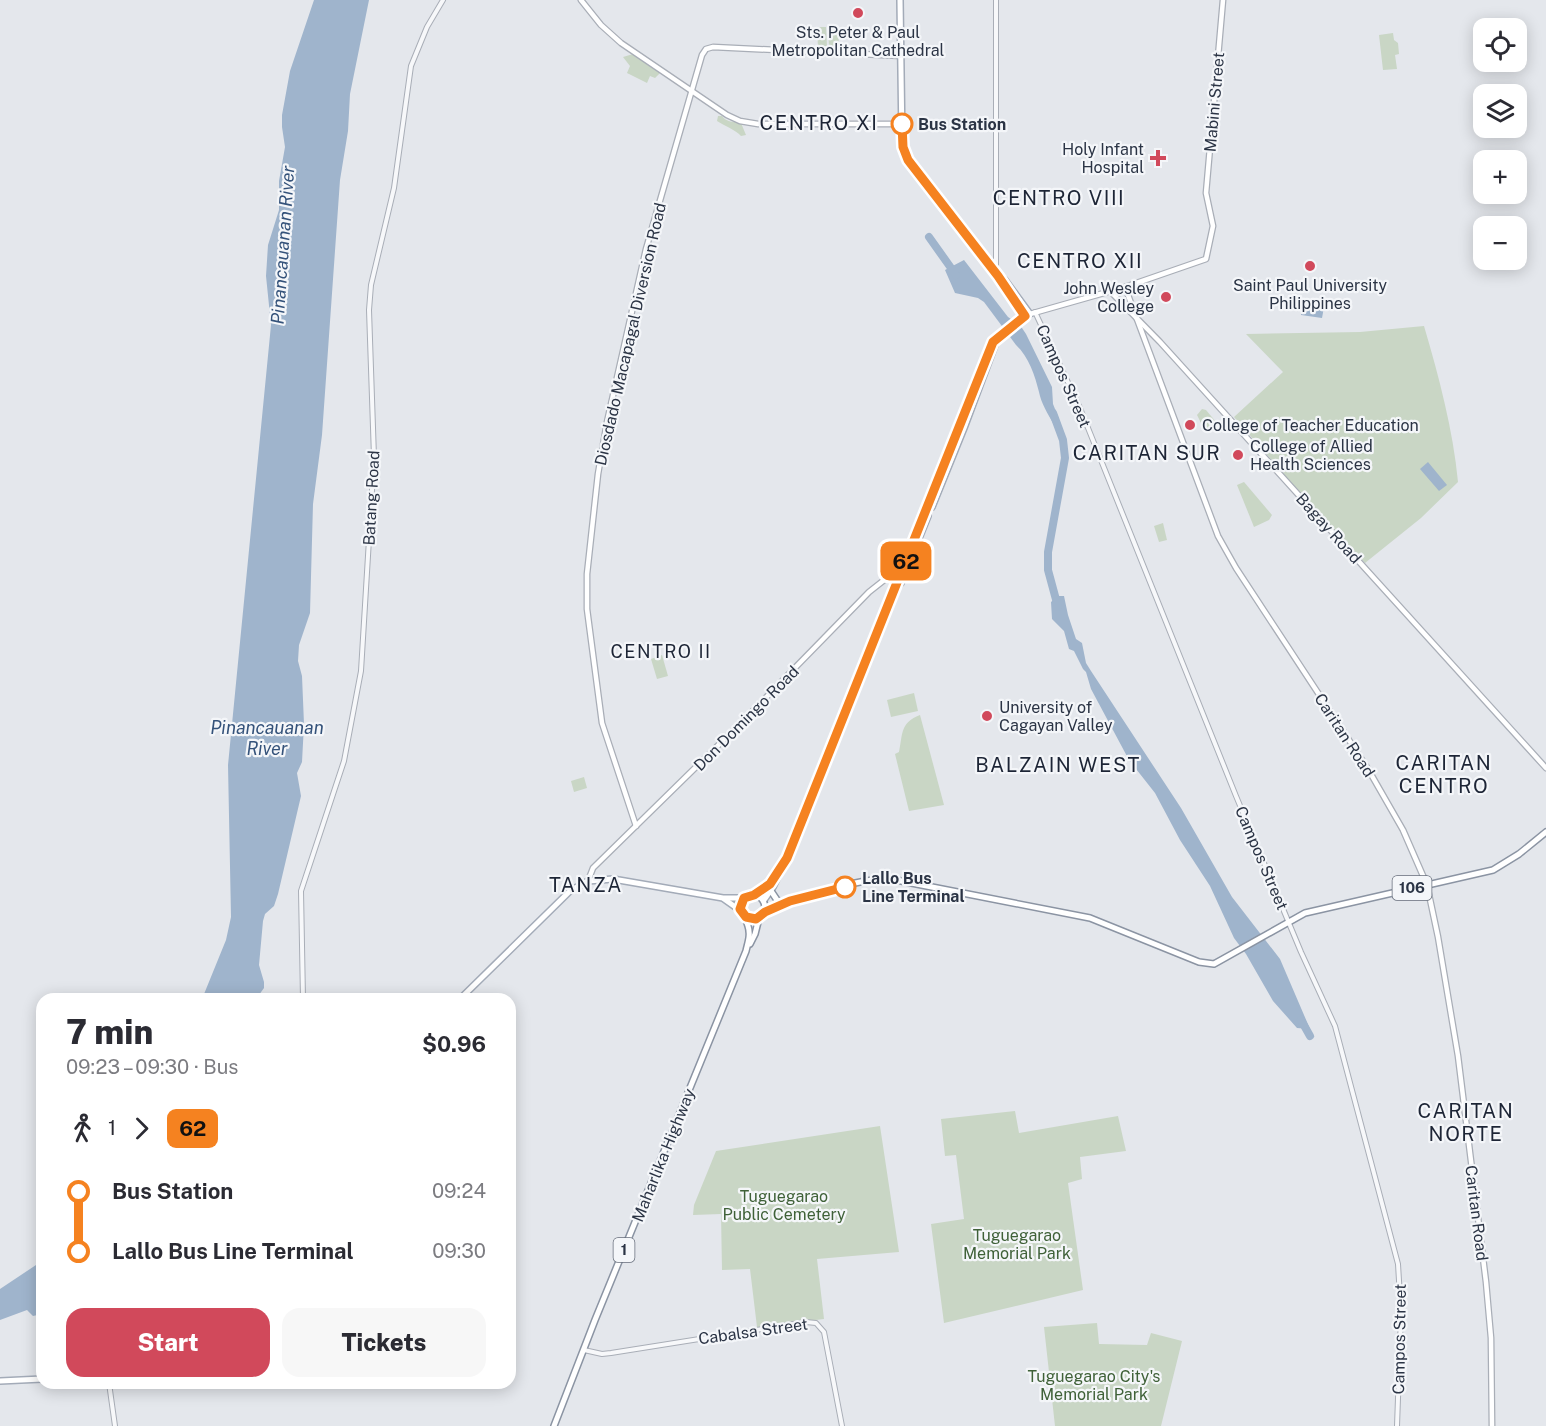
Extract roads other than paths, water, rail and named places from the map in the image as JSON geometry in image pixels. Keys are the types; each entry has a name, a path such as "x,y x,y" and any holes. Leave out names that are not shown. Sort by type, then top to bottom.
{"main road":[{"path":"581,0 612,35 727,115 749,123 902,124"},
{"path":"900,0 904,153 921,179 997,274 1005,280 1028,315"},
{"name":"Mabini Street","path":"1125,287 1206,259 1213,226 1206,193 1223,0"},
{"name":"Diosdado Macapagal Diversion Road","path":"636,826 602,723 587,609 586,574 607,422 646,249 702,56 709,47 774,48 902,56"},
{"path":"765,912 764,901 792,848 825,760 908,562 993,342 1028,315 1125,287"},
{"name":"Caritan Road","path":"1125,287 1218,536 1236,568 1373,779 1403,830 1427,885 1458,1056 1486,1282 1491,1338 1492,1426"},
{"name":"Bagay Road","path":"1110,291 1139,320 1546,768"},
{"name":"Don Domingo Road","path":"588,881 593,868 746,718 869,592 908,562"},
{"name":"106","path":"765,912 783,904 870,880 891,879 1090,918 1199,962 1214,964 1305,913 1493,870 1519,854 1546,832"},
{"path":"466,993 557,903 575,888 588,881 613,879 723,898 744,898 754,895 777,877"},
{"path":"771,891 783,904"},
{"path":"754,895 764,901"},
{"path":"723,898 751,919 759,918"},
{"name":"1","path":"742,913 741,903 744,898"},
{"name":"106","path":"764,901 783,904"},
{"name":"1","path":"759,918 765,912"},
{"name":"Maharlika Highway","path":"742,913 750,936 747,951"},
{"name":"Maharlika Highway","path":"554,1426 755,934 759,918"},
{"path":"0,1381 36,1379"}],"street":[{"name":"Batang Road","path":"303,993 301,891 344,761 361,671 373,472 369,310 371,285 394,188 411,66 427,27 443,0"},
{"path":"996,0 997,274"},
{"name":"Campos Street","path":"1028,315 1080,408 1236,796 1335,1026 1396,1255 1401,1302 1397,1426"},
{"name":"Cabalsa Street","path":"584,1350 602,1354 611,1353 806,1322 816,1323 824,1332 842,1426"},
{"path":"110,1389 115,1426"}],"water":[{"name":"Pinancauanan River","path":"314,0 369,0 350,94 348,131 340,180 322,435 313,504 310,613 299,645 298,661 302,676 304,724 302,762 297,773 301,796 278,894 274,906 265,914 263,921 259,965 264,988 260,993 204,993 226,940 231,917 228,765 271,325 266,276 268,245 279,210 279,181 285,147 282,115 290,71"},
{"path":"964,260 1008,317 1020,325 1026,334 1052,387 1053,404 1059,419 1053,423 1041,400 1036,380 1025,355 984,302 978,298 955,293 945,270"},
{"path":"1303,304 1324,307 1322,318 1301,315"},
{"path":"1428,462 1447,485 1439,491 1420,469"},
{"path":"1058,596 1064,596 1076,639 1082,643 1086,663 1181,808 1232,897 1280,959 1310,1029 1297,1028 1273,1001 1234,938 1210,886 1180,840 1155,793 1129,760 1091,689 1086,672 1074,651 1069,649 1064,631 1052,619 1051,602"},
{"path":"36,1265 36,1315 33,1316 27,1310 0,1320 0,1289"}],"waterway":[{"path":"929,237 956,275"},
{"path":"1053,413 1063,440 1065,458 1048,552 1048,570 1058,607"},
{"path":"1301,1020 1310,1036"}],"place":[{"name":"Sts. Peter & Paul Metropolitan Cathedral","path":"858,13"},
{"name":"Bus Station","path":"902,124"},
{"name":"Holy Infant Hospital","path":"1158,158"},
{"name":"Saint Paul University Philippines","path":"1310,266"},
{"name":"John Wesley College","path":"1166,297"},
{"name":"College of Teacher Education","path":"1190,425"},
{"name":"College of Allied Health Sciences","path":"1238,455"},
{"name":"University of Cagayan Valley","path":"987,716"},
{"name":"Lallo Bus Line Terminal","path":"845,887"}],"district":[{"name":"CENTRO XI","path":"819,123"},
{"name":"CENTRO VIII","path":"1059,198"},
{"name":"CENTRO XII","path":"1080,261"},
{"name":"CARITAN SUR","path":"1147,453"},
{"name":"CENTRO II","path":"661,652"},
{"name":"BALZAIN WEST","path":"1058,765"},
{"name":"CARITAN CENTRO","path":"1444,774"},
{"name":"TANZA","path":"586,885"},
{"name":"CARITAN NORTE","path":"1466,1122"}],"park label":[{"name":"Tuguegarao Public Cemetery","path":"784,1205"},
{"name":"Tuguegarao Memorial Park","path":"1017,1244"},
{"name":"Tuguegarao City's Memorial Park","path":"1094,1385"}]}
